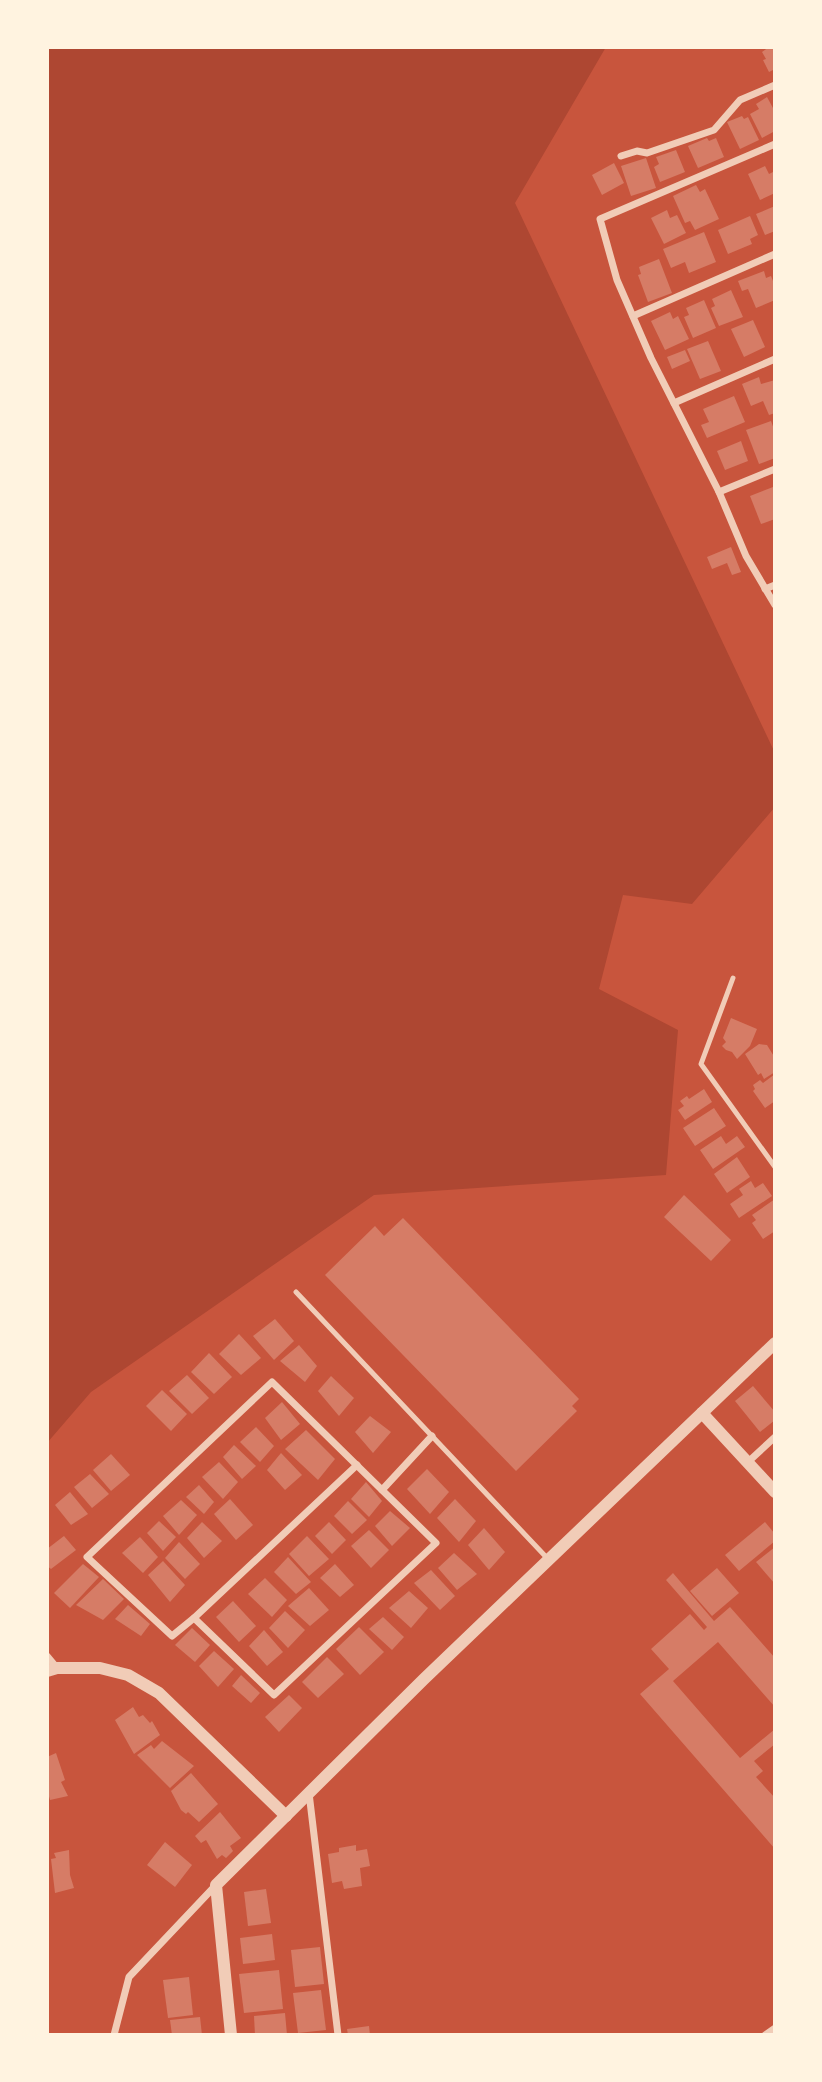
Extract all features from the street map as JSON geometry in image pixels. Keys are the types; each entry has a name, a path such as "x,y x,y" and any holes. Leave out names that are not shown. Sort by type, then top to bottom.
{"street":[{"path":"621,156 637,151 647,153 714,130 740,100 775,85"},
{"path":"775,144 600,219 617,280 633,316 719,492 746,556 775,605"},
{"path":"633,316 775,254"},
{"path":"674,403 775,359"},
{"path":"719,492 775,469"},
{"path":"765,589 775,585"},
{"path":"114,2035 129,1977 216,1885 548,1559 775,1343"},
{"path":"194,1618 274,1695 436,1543 357,1465 272,1382 87,1557 172,1636 357,1465"},
{"path":"702,1413 775,1492"},
{"path":"382,1490 432,1436"},
{"path":"748,1462 775,1437"},
{"path":"47,1656 52,1670 100,1668 128,1675 159,1693 286,1816"},
{"path":"309,1793 338,2035"},
{"path":"216,1885 231,2035"},
{"path":"765,2035 775,2028"}],"lane":[{"path":"733,978 701,1064 775,1167"},
{"path":"296,1292 548,1559"}],"shaded area":[{"path":"47,47 606,47 515,203 775,753 775,807 692,904 623,895 599,989 678,1030 666,1175 374,1195 91,1392 47,1443"}],"building":[{"path":"769,47 775,47 775,69 769,72 762,52"},
{"path":"767,97 773,108 775,107 775,131 762,138 750,114 759,109 756,104"},
{"path":"742,116 744,119 748,117 759,140 740,149 727,122"},
{"path":"707,138 709,141 716,138 724,157 698,168 688,146"},
{"path":"676,150 685,172 660,182 654,167 659,164 656,157"},
{"path":"646,158 656,188 631,196 621,166"},
{"path":"614,163 624,183 602,195 592,175"},
{"path":"765,166 769,174 773,172 775,177 775,193 760,200 748,174"},
{"path":"696,185 700,192 705,189 719,219 695,230 690,221 685,223 673,196"},
{"path":"775,206 775,231 765,235 756,214"},
{"path":"667,210 670,218 677,215 686,233 664,244 651,218"},
{"path":"750,216 758,235 750,239 752,244 728,254 718,230"},
{"path":"704,232 716,262 689,273 685,262 671,268 663,249"},
{"path":"659,259 672,293 648,302 638,275 641,274 639,267"},
{"path":"764,271 766,278 771,276 775,286 775,300 756,308 748,289 742,291 738,281"},
{"path":"731,290 743,317 719,326 711,308 715,306 712,299"},
{"path":"704,300 716,328 693,338 684,317 689,315 686,308"},
{"path":"670,312 673,319 678,316 689,339 665,350 651,321"},
{"path":"753,320 765,347 744,357 731,329"},
{"path":"708,341 721,371 700,379 687,349"},
{"path":"685,350 690,361 672,369 667,357"},
{"path":"759,377 761,384 775,380 775,413 769,415 763,401 751,406 742,384"},
{"path":"734,396 745,422 707,438 701,425 709,422 703,409"},
{"path":"771,421 775,432 775,458 759,464 746,430"},
{"path":"741,441 748,461 725,470 717,451"},
{"path":"773,487 775,519 761,524 750,496"},
{"path":"731,547 741,572 732,575 727,563 712,569 707,557"},
{"path":"731,1018 757,1029 750,1046 737,1059 722,1046 726,1042 723,1038"},
{"path":"759,1044 767,1045 775,1058 775,1072 764,1079 761,1073 758,1075 745,1054"},
{"path":"775,1074 775,1101 765,1108 753,1091 753,1085 760,1080 763,1083"},
{"path":"704,1089 712,1102 685,1120 678,1110 684,1106 680,1101 687,1096 689,1099"},
{"path":"714,1108 726,1126 695,1146 683,1128"},
{"path":"721,1136 726,1144 737,1136 745,1147 713,1169 700,1150"},
{"path":"737,1157 750,1177 727,1193 714,1174"},
{"path":"751,1181 755,1188 763,1183 772,1196 739,1218 730,1204 743,1195 739,1189"},
{"path":"684,1195 731,1240 711,1261 664,1217"},
{"path":"775,1199 775,1231 763,1239 752,1223 756,1220 752,1215"},
{"path":"403,1218 579,1399 572,1406 577,1411 516,1471 325,1275 375,1226 384,1236"},
{"path":"275,1319 294,1341 274,1360 253,1336"},
{"path":"239,1334 261,1358 241,1375 219,1354"},
{"path":"299,1345 317,1366 305,1382 280,1361"},
{"path":"209,1353 232,1377 214,1394 191,1372"},
{"path":"187,1375 209,1398 192,1414 169,1391"},
{"path":"331,1376 354,1398 339,1416 318,1391"},
{"path":"753,1386 775,1412 775,1420 760,1432 735,1401"},
{"path":"162,1390 187,1414 171,1431 146,1406"},
{"path":"282,1402 300,1424 281,1440 265,1418"},
{"path":"370,1416 391,1432 373,1453 355,1432"},
{"path":"256,1427 274,1446 260,1462 240,1442"},
{"path":"306,1430 335,1459 318,1480 285,1449"},
{"path":"234,1445 256,1466 242,1479 223,1457"},
{"path":"281,1453 302,1475 285,1490 267,1470"},
{"path":"111,1454 130,1475 111,1491 93,1470"},
{"path":"219,1462 238,1482 223,1499 202,1477"},
{"path":"427,1469 449,1492 430,1514 407,1489"},
{"path":"90,1474 109,1494 92,1508 74,1487"},
{"path":"366,1482 382,1501 369,1517 351,1499"},
{"path":"199,1485 214,1502 204,1514 186,1497"},
{"path":"70,1492 88,1514 71,1525 55,1505"},
{"path":"230,1499 253,1525 236,1540 214,1514"},
{"path":"455,1499 476,1521 459,1542 437,1518"},
{"path":"181,1500 197,1515 179,1535 163,1516"},
{"path":"348,1501 367,1520 352,1534 334,1516"},
{"path":"390,1511 410,1528 392,1546 375,1526"},
{"path":"159,1521 176,1537 163,1551 147,1533"},
{"path":"202,1522 222,1541 204,1558 187,1538"},
{"path":"329,1522 346,1540 332,1554 315,1536"},
{"path":"765,1522 775,1534 775,1541 739,1571 725,1555"},
{"path":"484,1528 505,1552 489,1570 468,1545"},
{"path":"369,1530 389,1550 371,1568 351,1546"},
{"path":"64,1536 76,1550 51,1569 47,1566 47,1549"},
{"path":"307,1536 329,1559 309,1576 289,1554"},
{"path":"140,1537 158,1557 143,1573 122,1553"},
{"path":"179,1542 200,1564 185,1579 165,1558"},
{"path":"775,1547 775,1584 756,1562"},
{"path":"454,1553 477,1574 457,1590 438,1568"},
{"path":"288,1557 311,1582 296,1594 274,1572"},
{"path":"163,1561 185,1585 170,1602 148,1575"},
{"path":"83,1564 99,1577 70,1608 54,1593"},
{"path":"335,1564 354,1585 340,1597 320,1578"},
{"path":"717,1568 739,1593 712,1616 690,1591"},
{"path":"431,1570 455,1596 440,1610 414,1583"},
{"path":"673,1573 714,1621 730,1607 775,1658 775,1707 718,1642 673,1681 740,1758 775,1729 775,1744 754,1761 763,1771 756,1777 775,1798 775,1849 640,1694 669,1669 651,1649 690,1614 704,1630 707,1627 666,1580"},
{"path":"265,1578 287,1600 272,1617 248,1594"},
{"path":"103,1579 124,1599 103,1620 76,1605"},
{"path":"309,1588 329,1610 310,1626 288,1606"},
{"path":"409,1591 428,1608 411,1628 389,1608"},
{"path":"233,1601 256,1626 239,1642 216,1617"},
{"path":"128,1605 150,1624 141,1636 115,1619"},
{"path":"285,1611 305,1630 288,1648 269,1628"},
{"path":"383,1617 404,1637 392,1650 369,1629"},
{"path":"359,1627 384,1652 360,1675 336,1649"},
{"path":"192,1628 210,1645 195,1662 175,1645"},
{"path":"264,1630 283,1652 267,1666 249,1646"},
{"path":"214,1651 234,1669 218,1687 199,1666"},
{"path":"327,1657 344,1674 318,1698 302,1682"},
{"path":"241,1675 260,1693 251,1703 232,1686"},
{"path":"289,1695 302,1708 279,1732 265,1717"},
{"path":"133,1707 139,1717 143,1715 150,1723 152,1721 160,1735 134,1754 115,1720"},
{"path":"162,1741 194,1766 170,1788 137,1755 151,1745 154,1749"},
{"path":"56,1753 65,1780 61,1782 68,1796 50,1800 47,1789 47,1757"},
{"path":"191,1773 218,1804 199,1822 188,1812 186,1814 181,1810 171,1791"},
{"path":"220,1812 241,1838 230,1846 233,1851 226,1858 222,1855 217,1859 206,1840 201,1843 195,1836"},
{"path":"165,1842 192,1865 175,1887 147,1865"},
{"path":"356,1845 356,1851 367,1849 370,1866 360,1868 362,1886 344,1889 342,1881 332,1883 328,1854 339,1852 339,1848"},
{"path":"69,1850 70,1875 74,1888 55,1893 51,1859 56,1858 54,1853"},
{"path":"266,1889 271,1923 248,1926 244,1892"},
{"path":"272,1934 275,1960 243,1964 240,1938"},
{"path":"320,1947 324,1984 295,1987 291,1950"},
{"path":"279,1970 283,2009 244,2013 239,1974"},
{"path":"189,1977 193,2015 168,2018 163,1980"},
{"path":"321,1990 326,2030 298,2033 293,1993"},
{"path":"285,2013 287,2035 255,2035 254,2016"},
{"path":"200,2017 202,2035 172,2035 170,2020"},
{"path":"369,2026 370,2035 348,2035 347,2029"}]}
